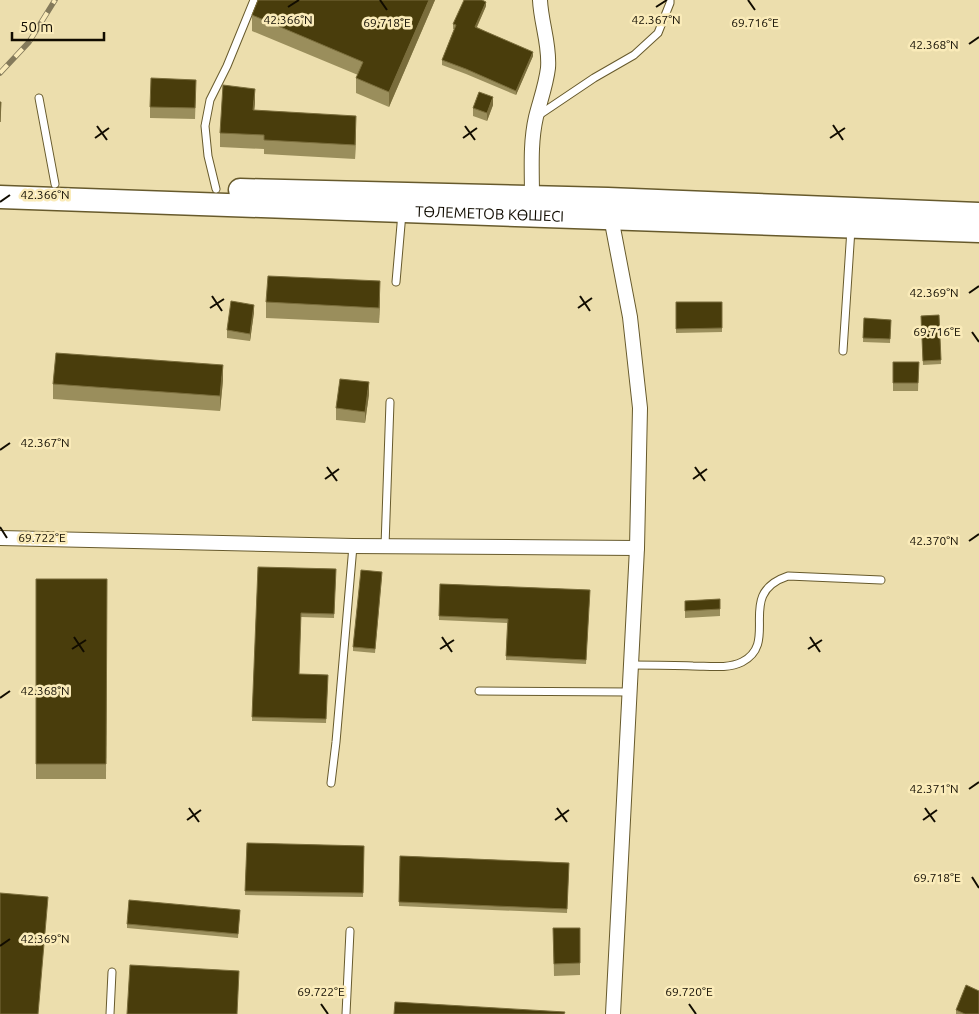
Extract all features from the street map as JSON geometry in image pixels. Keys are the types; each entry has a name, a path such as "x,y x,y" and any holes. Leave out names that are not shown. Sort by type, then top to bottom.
{"main road":[{"name":"ТӨЛЕМЕТОВ КӨШЕСІ","path":"0,182 532,197 610,208 851,226 979,231"},
{"name":"ТӨЛЕМЕТОВ КӨШЕСІ","path":"0,197 403,211 610,208 979,214"}],"street":[{"path":"532,197 533,137 536,116 544,92 548,68 548,51 540,14 540,0"},
{"path":"610,208 630,318 640,408 637,548 612,1014"},
{"path":"0,538 353,546 637,548"}],"lane":[{"path":"216,189 208,156 205,126 210,100 227,66 254,0"},
{"path":"536,116 594,78 634,55 658,33 670,0"},
{"path":"39,98 55,184"},
{"path":"396,282 403,211"},
{"path":"843,351 851,226"},
{"path":"385,546 390,402"},
{"path":"331,783 353,546"},
{"path":"631,665 724,666 741,662 753,655 760,639 760,602 767,588 778,579 788,576 881,580"},
{"path":"479,691 630,692"},
{"path":"346,1014 350,931"},
{"path":"110,1014 112,972"}],"building":[{"path":"258,0 429,0 389,92 356,78 363,62 252,15"},
{"path":"464,0 482,0 486,2 475,27 533,52 516,91 442,60 456,25 453,24"},
{"path":"151,78 196,80 195,108 150,107"},
{"path":"223,85 255,89 253,110 356,116 355,145 264,140 264,135 220,133"},
{"path":"479,92 493,97 487,113 473,108"},
{"path":"268,276 380,281 379,308 266,302"},
{"path":"231,301 254,305 250,334 227,330"},
{"path":"676,302 722,302 722,328 676,329"},
{"path":"939,315 941,360 923,361 921,316"},
{"path":"864,318 891,320 890,339 863,338"},
{"path":"56,353 223,365 220,396 53,384"},
{"path":"893,362 919,362 918,383 893,383"},
{"path":"340,379 369,382 365,412 336,408"},
{"path":"258,567 336,569 334,614 301,613 299,674 328,675 326,719 252,717"},
{"path":"361,570 382,572 375,649 353,647"},
{"path":"36,579 107,579 106,764 36,764"},
{"path":"440,584 590,590 586,660 506,656 508,619 439,616"},
{"path":"720,599 720,609 685,611 685,601"},
{"path":"247,843 364,846 363,893 245,891"},
{"path":"400,856 569,863 567,909 399,902"},
{"path":"0,893 48,897 38,1014 0,1014"},
{"path":"129,900 240,910 238,934 127,924"},
{"path":"553,928 580,928 580,963 554,964"},
{"path":"130,965 239,971 237,1014 127,1014"},
{"path":"966,985 979,991 979,1014 965,1014 956,1010"},
{"path":"395,1002 565,1012 564,1014 394,1014"}],"railway":[{"path":"0,73 29,42 55,0"}]}
